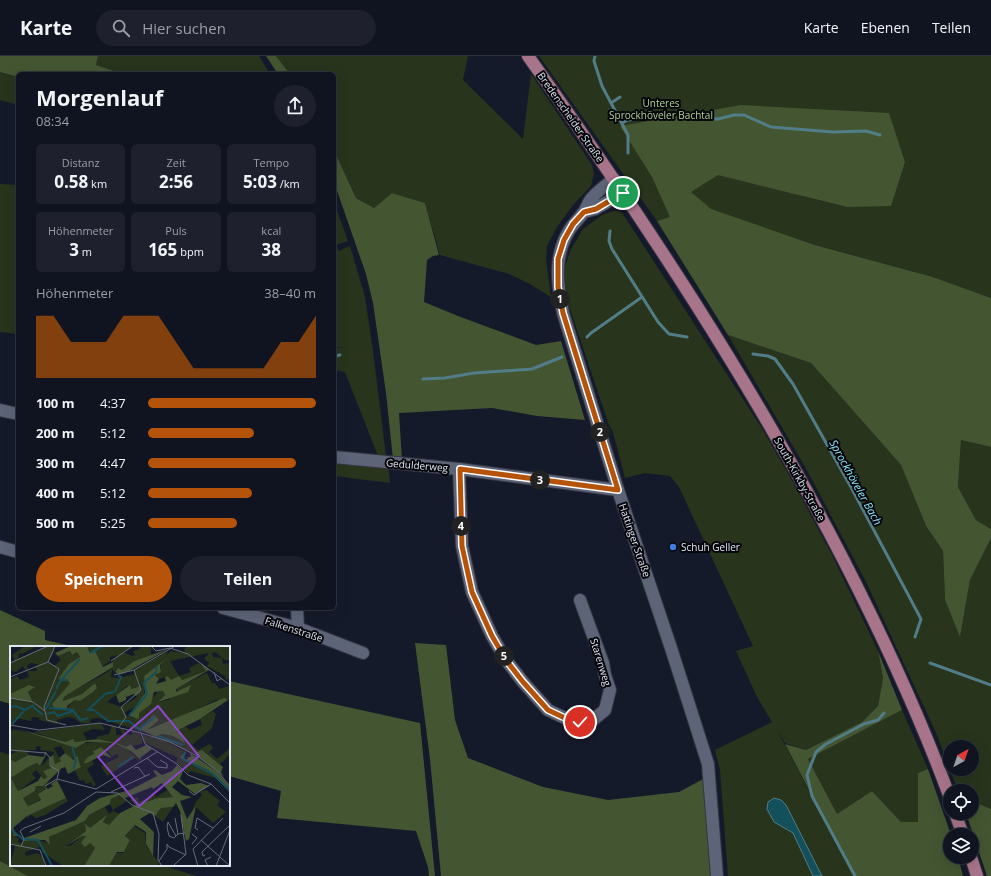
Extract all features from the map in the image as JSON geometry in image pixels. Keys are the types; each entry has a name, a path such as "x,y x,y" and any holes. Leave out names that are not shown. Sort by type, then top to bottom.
{"main road":[{"name":"Bredenscheider Straße","path":"528,56 614,179"},
{"name":"South-Kirkby-Straße","path":"614,179 727,354 814,502 873,618 902,680 944,784"},
{"path":"973,864 977,876"}],"street":[{"name":"Hattinger Straße","path":"614,179 589,201 584,212 569,231 560,248 558,259 558,287 563,313 618,490 708,764 717,876"},
{"path":"584,212 596,209 623,193"},
{"path":"0,410 16,414"},
{"name":"Gedulderweg","path":"336,457 460,469 618,490"},
{"name":"Starenweg","path":"460,469 462,546 472,592 492,636 506,660 548,710 567,719 580,722 594,719 605,710 610,690 603,663 580,600"},
{"path":"0,547 16,551"},
{"name":"Falkenstraße","path":"230,610 298,628 363,653"},
{"path":"297,610 298,628"}],"green space":[{"path":"98,56 259,56 269,72 117,72 96,65"},
{"path":"276,56 468,56 463,80 523,139 531,74 592,165 594,173 591,186 573,205 557,227 547,246 546,260 551,297 528,283 509,274 440,255 425,203 392,193 374,208 356,198 336,154 336,72 288,72"},
{"name":"Unteres Sprockhöveler Bachtal","path":"539,56 991,56 991,298 933,277 815,245 792,237 662,220 657,221","holes":["888,113 905,162 847,207 802,196"]},
{"path":"0,72 16,76 16,104 0,100"},
{"path":"0,184 16,185 16,334 0,332"},
{"path":"336,208 348,241 336,245"},
{"path":"613,211 618,211 623,214 763,430 832,555 878,651 883,678 878,706 862,722 806,750 785,743 777,730 854,876 728,876 720,770 715,750 772,722 757,697 736,651 753,646 679,487 670,476 645,473 625,478 613,432 609,425 566,297 564,269 571,249 583,229 602,215"},
{"path":"336,245 339,251 350,246 365,297 386,456 378,456 345,372 336,370 336,349 345,347 336,348"},
{"path":"728,335 811,363 901,465 926,526 943,551 945,600 960,636 970,580 991,538 991,809 979,804 979,784 955,784 952,776 979,776 979,740 943,740 943,751 867,584 808,472"},
{"path":"961,440 991,447 991,529 976,520 958,487"},
{"path":"336,459 388,464 390,483 336,476"},
{"path":"902,710 928,769 918,773 918,822 901,822 872,791 837,814 808,759"},
{"path":"0,752 10,755 10,866 165,866 196,876 28,876 0,861"}],"shaded area":[{"path":"0,56 98,56 96,65 117,72 16,72 16,76 0,72"},
{"path":"266,56 276,56 288,72 277,72"},
{"path":"741,105 889,113 905,162 891,206 847,207 718,175 691,192 711,209 815,245 933,277 991,298 991,447 961,440 958,487 976,520 991,529 991,538 970,580 960,637 945,600 943,551 926,526 901,465 811,363 728,335 657,221 670,217 652,177 620,126"},
{"path":"336,154 356,198 374,208 392,193 425,203 439,255 433,256 427,260 424,302 536,345 561,341 585,420 537,416 492,408 399,413 402,460 393,459 386,393 373,303 366,274 336,188"},
{"path":"0,610 45,631 45,640 72,646 10,646 10,704 0,701"},
{"path":"415,643 446,645 455,720 468,758 543,787 608,800 679,792 705,778 711,876 441,876 430,759"},
{"path":"878,651 902,710 808,759 837,814 872,791 901,822 918,822 918,773 928,769 943,812 943,820 946,820 949,828 943,828 943,864 960,864 963,876 854,876 785,744 806,750 862,722 878,706 883,678"},
{"path":"230,681 420,723 435,876 429,876 428,867 416,831 277,818 281,791 230,776"},
{"path":"774,798 781,800 786,805 822,876 813,876 793,833 774,822 767,809 768,802"},
{"path":"979,804 991,809 991,876 987,876 979,852 979,828 971,828 968,820 979,820"},
{"path":"0,861 28,876 0,876"}],"waterway":[{"name":"Sprockhöveler Bach","path":"595,56 594,61 602,86 628,135 628,153"},
{"path":"611,103 620,97"},
{"path":"622,123 628,120 684,113 691,117 718,119 734,115 744,115 771,127 833,132 866,131 880,135"},
{"name":"Sprockhöveler Bach","path":"610,231 609,241 612,249 658,322 669,334 687,337"},
{"path":"587,337 642,297"},
{"name":"Sprockhöveler Bach","path":"753,354 768,356 775,359 793,384 852,489 921,619 915,637"},
{"path":"336,356 340,355"},
{"path":"423,379 445,378 474,373 532,369 562,357"},
{"path":"930,663 991,685"},
{"name":"Sprockhöveler Bach","path":"855,876 812,796 807,775 816,752 826,744 864,724 878,720 884,713"}],"place":[{"name":"Schuh Geller","path":"673,547"}],"route":[{"path":"580,722 567,719 548,710 506,660 492,636 472,592 462,546 460,469 618,490 563,313 558,287 558,259 560,248 564,240 573,224 584,212 596,209 623,193"}]}
